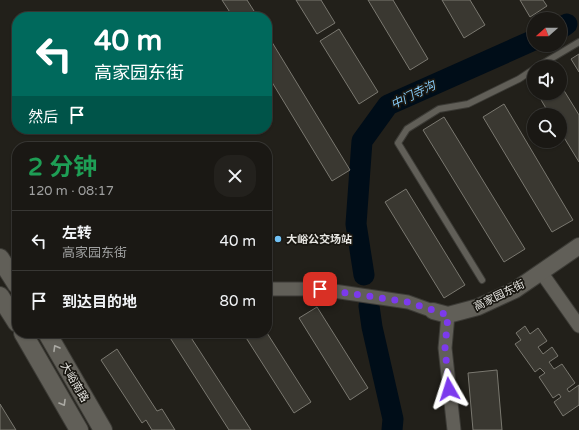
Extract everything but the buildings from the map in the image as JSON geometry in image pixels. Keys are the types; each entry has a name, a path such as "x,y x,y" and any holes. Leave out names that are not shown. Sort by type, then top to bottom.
{"main road":[{"path":"0,258 12,277"},
{"path":"0,296 12,315"},
{"name":"大峪南路","path":"26,338 79,430"},
{"name":"大峪南路","path":"50,338 104,430"}],"street":[{"name":"高家园东街","path":"441,313 478,307 515,290 579,246"},
{"path":"540,272 579,326"},
{"path":"272,289 320,289 408,302 441,313 454,430"}],"lane":[{"path":"549,60 579,42"},
{"path":"482,280 398,143 408,129 439,109 468,104 527,73"}],"waterway":[{"name":"中门寺沟","path":"364,275 356,224 362,141 388,105 527,43"},
{"name":"中门寺沟","path":"369,306 372,327 393,419 392,430"}],"place":[{"name":"大峪公交场站","path":"278,239"}],"route":[{"path":"320,289 408,302 448,315 445,348 449,389"}]}
